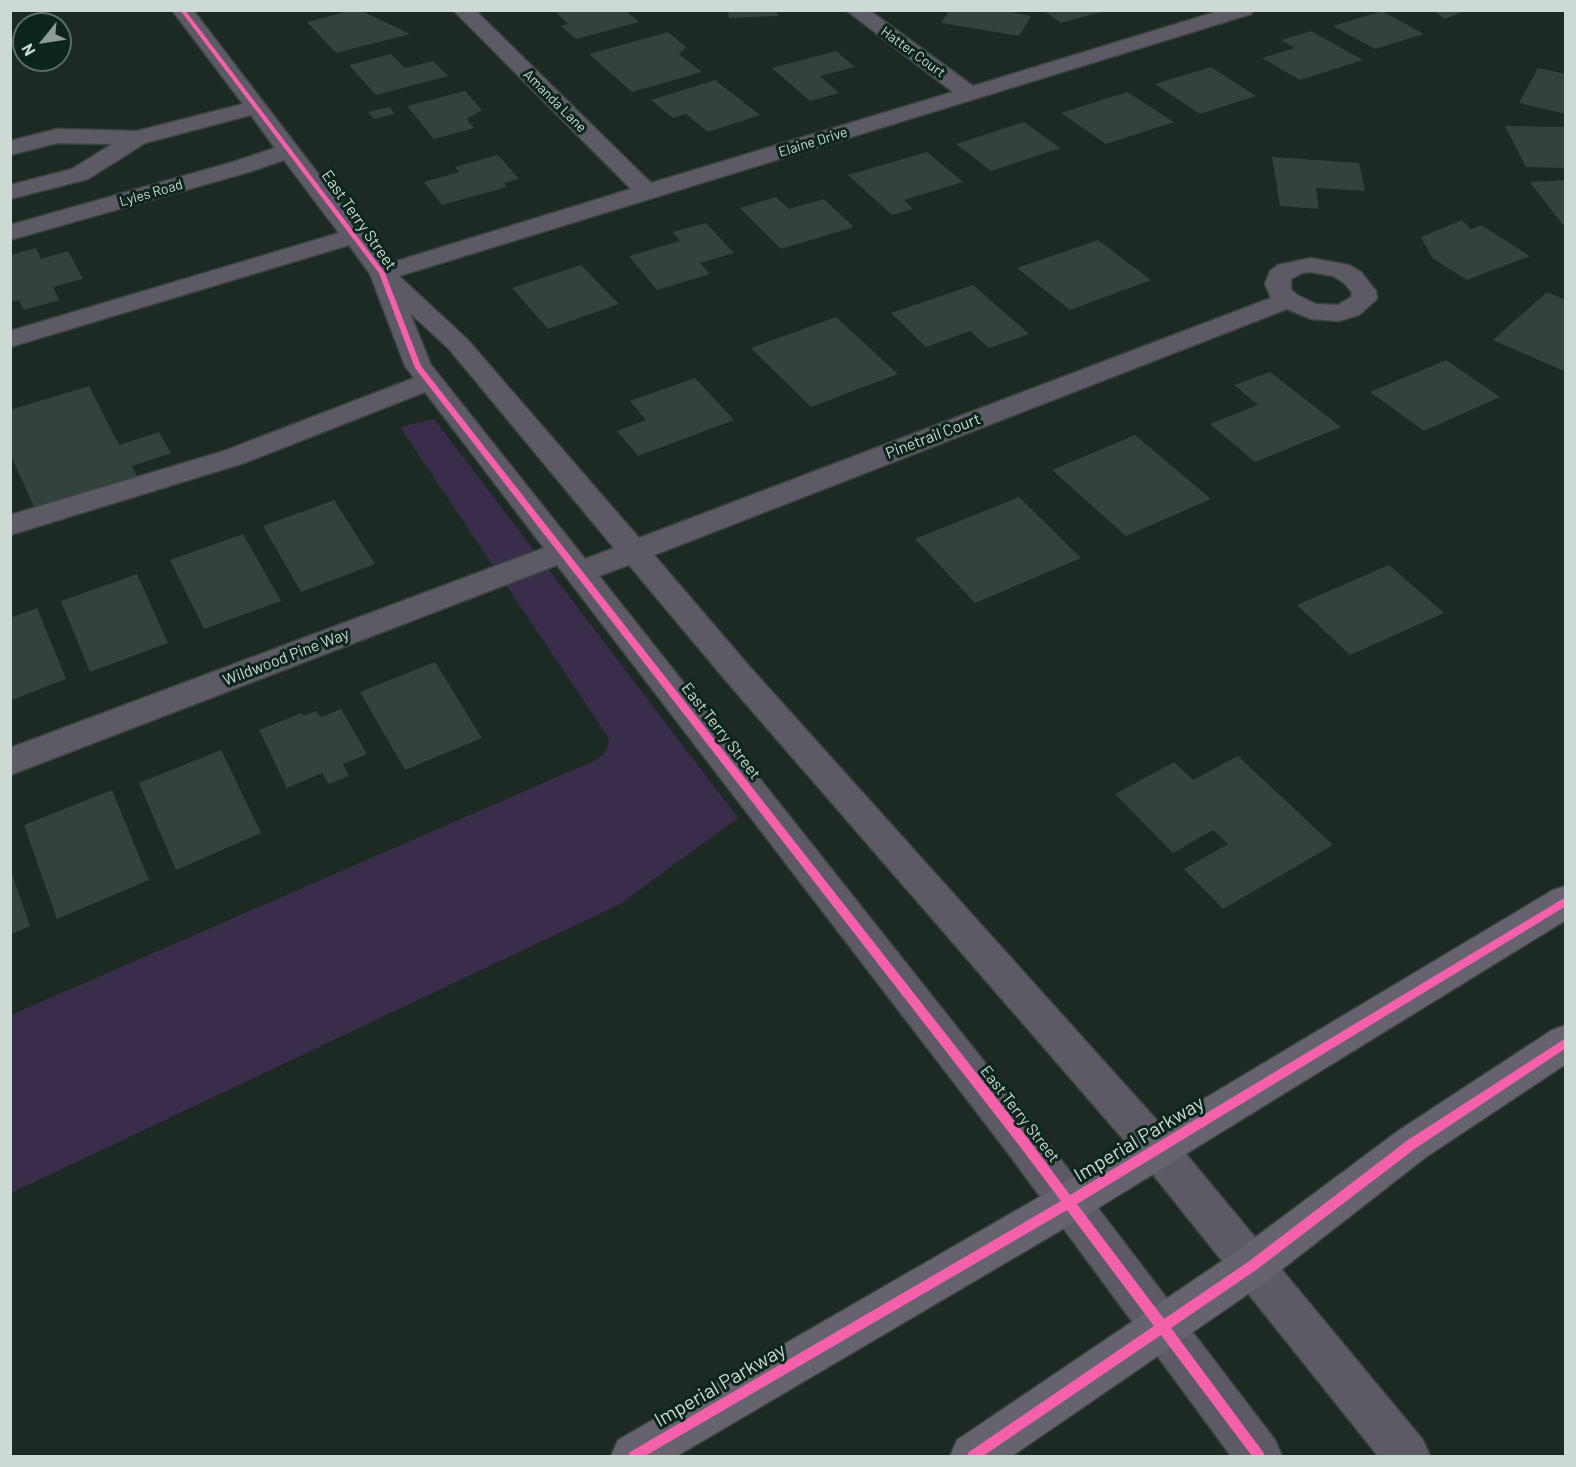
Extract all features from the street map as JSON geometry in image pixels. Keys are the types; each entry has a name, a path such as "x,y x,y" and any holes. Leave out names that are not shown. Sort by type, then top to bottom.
{"main road":[{"name":"Imperial Parkway","path":"634,1456 1070,1202 1566,901"},
{"path":"973,1456 1252,1266 1412,1144 1566,1042"}],"street":[{"name":"East Terry Street","path":"182,10 382,273 418,366 1070,1202 1259,1456"},
{"name":"Amanda Lane","path":"463,10 647,192"},
{"name":"Hatter Court","path":"856,10 970,94"},
{"name":"Elaine Drive","path":"382,273 1244,10"},
{"path":"10,148 57,136 137,138 257,107"},
{"path":"10,192 80,174 137,138"},
{"name":"Lyles Road","path":"10,233 241,167 290,150"},
{"path":"10,339 354,236"},
{"path":"382,273 458,344 738,674 1157,1149 1407,1456"},
{"name":"Pinetrail Court","path":"570,562 634,551 1288,300"},
{"path":"10,525 234,457 430,381"},
{"name":"Wildwood Pine Way","path":"10,762 570,562"}],"shaded area":[{"path":"434,419 738,818 620,904 11,1193 11,1015 596,760 606,752 608,737 400,427"}],"building":[{"path":"360,10 410,34 336,53 307,22"},
{"path":"553,10 625,10 639,22 576,39 561,26 568,24"},
{"path":"728,10 776,10 778,16 729,18"},
{"path":"950,10 1001,10 1031,16 1019,36 941,23"},
{"path":"1043,10 1106,10 1106,11 1061,23"},
{"path":"1432,10 1465,10 1465,11 1445,19"},
{"path":"1382,11 1424,34 1375,49 1333,26"},
{"path":"1311,31 1363,60 1300,80 1262,58 1295,48 1281,40"},
{"path":"668,32 686,47 679,54 702,72 632,92 589,54"},
{"path":"836,51 855,67 820,76 839,93 810,101 772,68"},
{"path":"391,54 405,68 433,61 448,76 376,95 349,65"},
{"path":"1211,67 1256,96 1200,114 1155,84"},
{"path":"1538,68 1566,74 1566,114 1519,103"},
{"path":"715,80 760,115 708,132 686,114 673,118 651,100"},
{"path":"465,91 482,110 467,119 474,128 434,139 407,106"},
{"path":"1127,92 1174,122 1106,144 1061,113"},
{"path":"390,107 395,114 374,119 368,112"},
{"path":"1024,122 1060,148 991,171 956,144"},
{"path":"1505,126 1566,127 1566,168 1526,167"},
{"path":"927,152 963,182 904,200 913,209 892,215 848,175"},
{"path":"498,155 519,179 504,183 507,187 442,205 424,182 459,172 455,167"},
{"path":"1272,157 1359,163 1365,191 1316,188 1319,209 1280,206"},
{"path":"1566,180 1566,229 1530,182"},
{"path":"776,197 789,209 824,199 854,227 781,249 740,208"},
{"path":"1462,220 1471,229 1481,225 1530,256 1467,280 1432,258 1421,237"},
{"path":"706,223 734,253 700,263 710,274 657,290 629,256 680,241 672,232"},
{"path":"1098,240 1151,280 1070,310 1017,268"},
{"path":"36,248 41,259 68,251 83,279 53,287 59,300 24,310 19,300 10,302 10,255"},
{"path":"581,265 619,304 548,329 512,288"},
{"path":"973,285 1029,334 989,348 970,331 926,347 891,313"},
{"path":"1547,292 1566,300 1566,372 1493,340"},
{"path":"836,317 898,374 811,407 751,348"},
{"path":"1446,360 1500,397 1424,431 1370,392"},
{"path":"1270,372 1341,427 1255,462 1210,424 1258,405 1234,385"},
{"path":"695,378 734,420 638,456 617,431 646,420 630,401"},
{"path":"89,386 119,445 159,432 171,453 132,466 137,476 36,511 10,454 10,410"},
{"path":"1135,435 1211,499 1126,536 1052,470"},
{"path":"1019,497 1081,558 975,603 915,539"},
{"path":"334,500 375,564 301,592 263,526"},
{"path":"243,534 281,601 204,629 170,560"},
{"path":"1389,565 1444,613 1350,655 1297,605"},
{"path":"137,574 168,643 90,672 61,601"},
{"path":"37,608 66,679 12,700 10,618"},
{"path":"435,662 482,738 405,770 360,692"},
{"path":"341,709 367,754 343,764 349,776 329,784 322,773 287,788 259,730 302,713 303,716 316,711 321,717"},
{"path":"221,750 261,833 176,870 139,783"},
{"path":"1238,756 1333,845 1223,909 1184,869 1228,844 1213,830 1173,853 1115,794 1174,762 1193,780"},
{"path":"112,790 149,880 57,919 24,825"},
{"path":"10,872 30,926 10,935"}],"cycle path":[{"path":"182,10 382,273 418,366 1022,1140 1259,1456"},
{"path":"634,1456 1070,1202 1566,901"},
{"path":"973,1456 1252,1266 1412,1144 1566,1042"}]}
